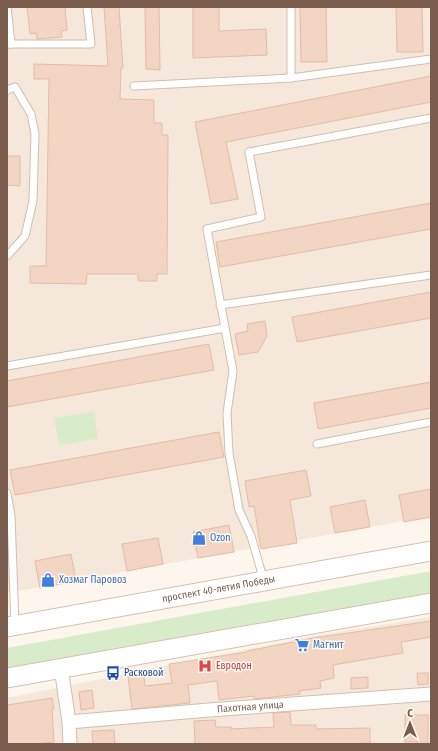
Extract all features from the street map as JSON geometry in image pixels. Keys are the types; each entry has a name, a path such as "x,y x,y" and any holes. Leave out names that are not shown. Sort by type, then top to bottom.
{"main road":[{"name":"проспект 40-летия Победы","path":"11,626 431,551"},
{"path":"7,678 431,603"}],"street":[{"path":"61,668 70,722 70,744"},
{"name":"Пахотная улица","path":"70,722 209,710 431,694"}],"lane":[{"path":"7,7 9,44 91,44 87,7"},
{"path":"291,7 291,78"},
{"path":"134,86 291,78 431,59"},
{"path":"7,91 14,87 31,114 35,134 33,201 25,236 9,251"},
{"path":"264,581 252,536 239,510 229,453 228,413 233,371 206,229 261,217 249,152 431,118"},
{"path":"220,305 431,275"},
{"path":"7,366 225,328"},
{"path":"317,444 431,422"},
{"path":"7,493 11,516 11,626"}],"shaded area":[{"path":"7,7 431,7 431,516 7,593"},
{"path":"431,617 431,744 7,744 7,698 313,636"}],"green space":[{"path":"94,411 98,439 59,445 54,418"},
{"path":"431,571 431,600 7,674 7,648"}],"building":[{"path":"27,7 65,7 67,30 61,31 62,37 37,39 36,33 30,34"},
{"path":"104,7 119,7 123,68 121,68 120,99 154,100 154,123 162,123 162,135 168,135 167,274 157,274 157,281 138,281 138,274 87,274 86,284 30,283 30,266 46,266 49,79 34,79 34,64 108,66"},
{"path":"145,7 159,7 160,70 146,69"},
{"path":"193,7 219,7 219,31 266,29 267,55 193,58"},
{"path":"300,7 326,7 327,62 301,62"},
{"path":"396,7 422,7 423,52 397,52"},
{"path":"431,76 431,102 226,142 238,199 211,204 195,122"},
{"path":"7,156 20,156 20,186 7,185"},
{"path":"431,203 431,229 220,267 216,242"},
{"path":"431,292 431,318 297,342 292,317"},
{"path":"265,321 267,336 258,352 239,355 235,334 248,331 247,324"},
{"path":"209,344 214,370 7,407 7,381"},
{"path":"431,382 431,408 318,429 314,403"},
{"path":"219,432 224,457 15,495 10,470"},
{"path":"306,470 311,496 290,500 297,543 261,549 254,506 249,507 245,481"},
{"path":"431,489 431,517 404,522 399,495"},
{"path":"365,500 370,527 335,533 330,507"},
{"path":"229,525 234,552 198,558 193,532"},
{"path":"158,538 163,564 127,571 122,544"},
{"path":"71,554 76,581 40,588 35,561"},
{"path":"431,621 431,637 401,642 403,653 333,665 334,678 320,681 321,688 299,691 300,694 254,699 254,696 219,700 217,681 188,685 190,703 132,709 128,676 144,674 145,686 172,683 169,664 247,652 314,638"},
{"path":"417,673 428,673 428,684 418,685"},
{"path":"368,677 368,688 351,689 351,678"},
{"path":"92,690 94,708 81,710 79,692"},
{"path":"52,698 54,709 52,709 54,742 7,744 7,705"},
{"path":"290,712 291,725 316,725 316,729 370,728 370,743 195,744 194,721 215,720 216,727 231,727 231,729 274,727 273,713"},
{"path":"405,715 428,715 428,742 405,742"},
{"path":"114,730 115,744 93,744 92,731"}],"place":[{"name":"Ozon","path":"199,538"},
{"name":"Хозмаг Паровоз","path":"48,580"},
{"name":"Магнит","path":"302,645"},
{"name":"Евродон","path":"205,666"},
{"name":"Расковой","path":"113,673"}]}
